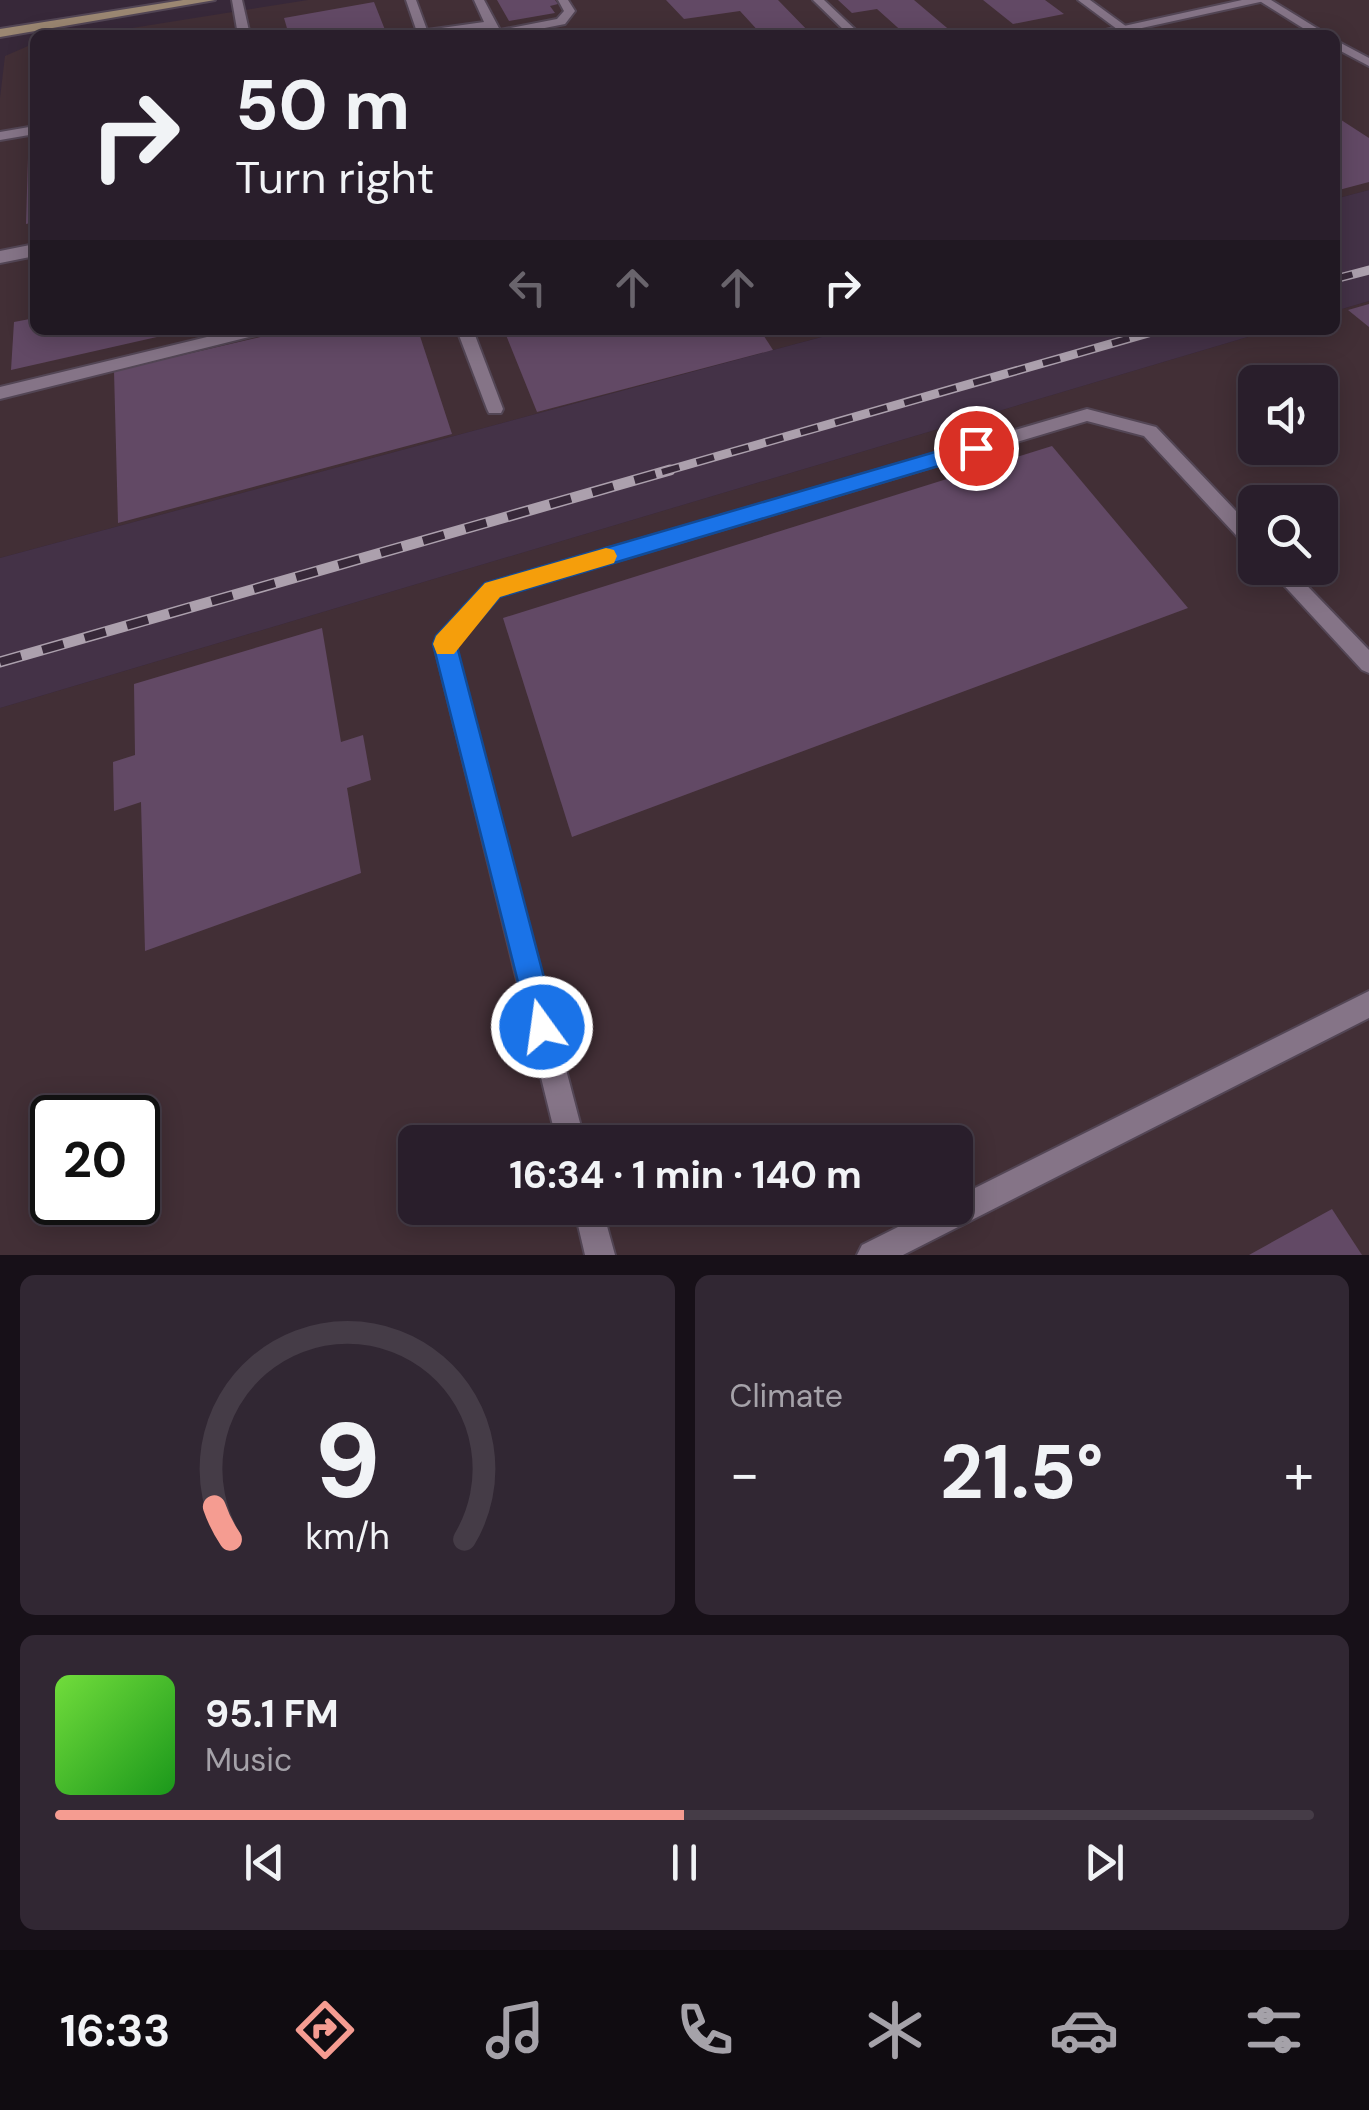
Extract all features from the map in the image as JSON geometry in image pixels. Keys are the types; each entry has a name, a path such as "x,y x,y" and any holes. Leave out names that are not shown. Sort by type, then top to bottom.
{"street":[{"path":"0,33 208,0"},
{"path":"1136,30 1263,0"},
{"path":"0,257 30,251"}],"lane":[{"path":"236,0 243,30"},
{"path":"411,0 422,30"},
{"path":"479,0 494,30"},
{"path":"818,0 850,30"},
{"path":"1083,0 1124,30"},
{"path":"1263,0 1309,30"},
{"path":"518,30 561,22 566,6"},
{"path":"450,30 490,24"},
{"path":"1340,46 1369,63"},
{"path":"0,136 30,131"},
{"path":"0,393 236,335"},
{"path":"467,335 494,409"},
{"path":"568,1125 444,644 492,590 1087,415 1150,430 1238,524"},
{"path":"1294,585 1369,664"},
{"path":"872,1255 1369,1004"},
{"path":"592,1225 600,1255"}],"shaded area":[{"path":"308,0 1369,0 1369,190 1340,198 1340,30 119,30"},
{"path":"30,45 30,335 829,335 0,558 0,98 5,56"},
{"path":"1369,190 1369,301 1340,310 1340,198"},
{"path":"1369,301 1369,1255 0,1255 0,708 1254,335 1340,335 1340,310"},
{"path":"829,335 1254,335 0,708 0,558"}],"building":[{"path":"497,0 555,0 558,4 550,6 555,13 509,21"},
{"path":"666,0 778,0 807,30 757,30 740,11 684,19"},
{"path":"838,0 914,0 949,30 900,30 877,9 852,13"},
{"path":"983,0 1045,0 1064,14 1013,24"},
{"path":"374,2 385,30 288,30 284,18"},
{"path":"1340,119 1369,138 1369,182 1340,190"},
{"path":"28,157 30,223 26,224"},
{"path":"1369,304 1369,327 1348,310"},
{"path":"30,319 30,335 166,335 11,370 14,322"},
{"path":"269,335 420,335 452,434 118,523 114,371"},
{"path":"506,335 763,335 773,350 537,412"},
{"path":"1052,446 1188,608 572,837 503,618"},
{"path":"322,628 341,742 363,735 371,780 347,788 361,873 145,951 141,802 114,811 113,762 135,755 134,684"},
{"path":"1332,1209 1362,1255 1249,1255"}],"railway":[{"path":"1340,278 1369,270"},
{"path":"662,472 1142,335"},
{"path":"0,662 670,470"}],"slow traffic":[{"path":"445,647 492,590 606,556"}],"route":[{"path":"542,1027 444,644 492,590 976,448"}]}
